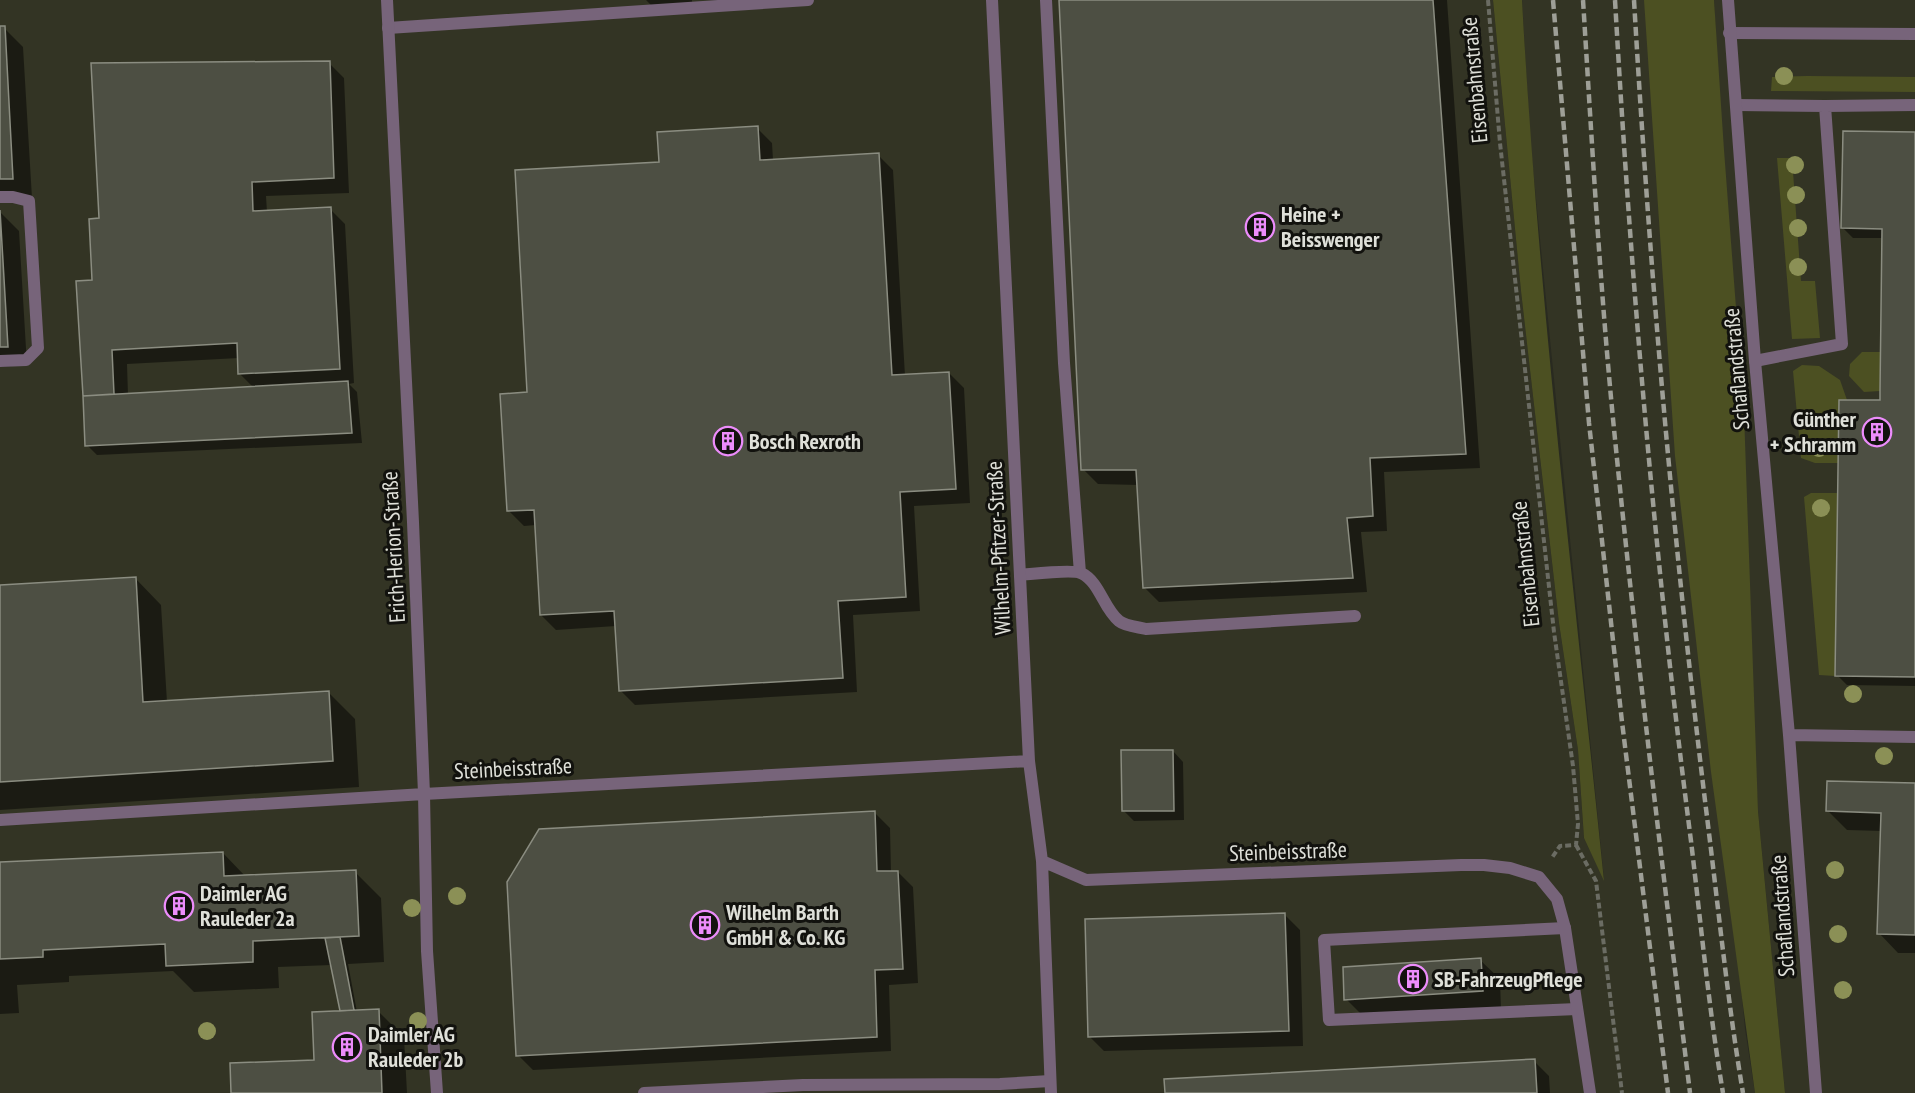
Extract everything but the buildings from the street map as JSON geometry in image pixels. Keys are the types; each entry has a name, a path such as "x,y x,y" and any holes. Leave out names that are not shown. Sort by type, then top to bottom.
{"street":[{"name":"Erich-Herion-Straße","path":"387,0 413,522 424,794 427,951 437,1093"},
{"path":"388,28 808,0"},
{"name":"Wilhelm-Pfitzer-Straße","path":"992,0 1029,761 1042,861 1051,1087"},
{"path":"1046,0 1064,363 1080,573"},
{"name":"Schaflandstraße","path":"1728,0 1755,361 1789,735 1816,1093"},
{"path":"1729,33 1915,34"},
{"path":"1737,105 1915,105"},
{"path":"1755,361 1842,344 1825,106"},
{"path":"0,197 29,201 38,348 26,360 0,361"},
{"path":"1020,575 1053,572 1080,573 1093,583 1106,606 1120,622 1146,629 1355,616"},
{"path":"1789,735 1915,737"},
{"name":"Steinbeisstraße","path":"0,820 1029,761"},
{"name":"Steinbeisstraße","path":"1042,861 1086,880 1461,865 1510,868 1539,877"},
{"path":"1539,877 1557,899 1565,928 1590,1093"},
{"path":"1565,928 1324,940 1329,1020 1577,1009"},
{"path":"644,1093 803,1085 852,1085 900,1089 1051,1087"}],"path":[{"name":"Eisenbahnstraße","path":"1488,0 1502,155 1552,621 1573,766 1578,824 1576,845"},
{"path":"1539,877 1560,846 1576,845 1596,881 1622,1093"}],"shaded area":[{"path":"0,0 1493,0 1521,291 1559,623 1578,750 1584,838 1604,879 1530,139 1522,0 1649,0 1745,1029 1755,1093 0,1093"},
{"path":"1714,0 1915,0 1915,1093 1785,1093 1758,811"}],"green space":[{"path":"1493,0 1522,0 1547,331 1604,881 1584,838 1578,750 1559,623 1521,291"},
{"path":"1644,0 1714,0 1744,413 1758,811 1785,1093 1755,1093 1711,772 1675,456"},
{"path":"1772,77 1915,77 1915,92 1771,91"},
{"path":"1777,158 1792,158 1801,281 1815,281 1820,338 1792,339"},
{"path":"1862,352 1880,352 1880,391 1864,392 1849,376 1850,364"},
{"path":"1802,365 1819,366 1840,380 1847,400 1839,400 1838,463 1815,463 1801,458 1793,371"},
{"path":"1811,493 1838,493 1835,676 1819,675 1804,497"}],"railway":[{"path":"1553,0 1589,423 1622,722 1668,1093"},
{"path":"1583,0 1600,269 1614,429 1690,1093"},
{"path":"1615,0 1629,211 1655,526 1678,736 1723,1093"},
{"path":"1634,0 1655,310 1674,516 1720,925 1743,1093"}],"place":[{"name":"Heine + Beisswenger","path":"1260,227"},
{"name":"Günther + Schramm","path":"1877,432"},
{"name":"Bosch Rexroth","path":"728,441"},
{"name":"Daimler AG Rauleder 2a","path":"179,906"},
{"name":"Wilhelm Barth GmbH & Co. KG","path":"705,925"},
{"name":"SB-FahrzeugPflege","path":"1413,979"},
{"name":"Daimler AG Rauleder 2b","path":"347,1047"}]}
